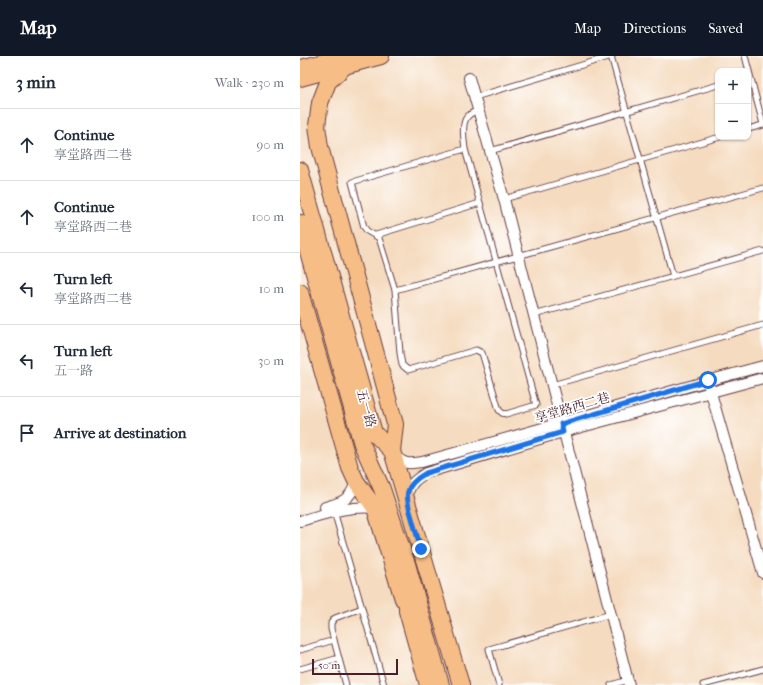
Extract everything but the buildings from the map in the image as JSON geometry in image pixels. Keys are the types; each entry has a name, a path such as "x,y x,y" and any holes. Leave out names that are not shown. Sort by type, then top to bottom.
{"highway":[{"path":"300,69 347,61"}],"main road":[{"path":"300,78 347,61 381,56"},
{"path":"347,61 328,82 320,103 316,126 322,155 395,424 392,451"},
{"name":"五一路","path":"300,170 374,433 392,451 460,685"},
{"path":"300,223 362,444 382,489 394,524 442,685"},
{"path":"300,292 350,468 356,481 375,508 394,524"},
{"path":"375,508 428,685"},
{"path":"407,564 407,611"}],"street":[{"path":"469,78 504,199 629,683"},
{"name":"享堂路西二巷","path":"406,498 410,486 415,479 426,473 708,380 763,366"},
{"name":"享堂路西二巷","path":"392,451 401,462 411,464 422,462 763,378"},
{"path":"708,380 763,573"},
{"path":"300,521 333,508 345,500 351,495 356,481"},
{"path":"300,514 333,508 375,508"}],"lane":[{"path":"474,96 611,56 656,218 674,276"},
{"path":"745,56 747,68"},
{"path":"751,83 763,124 751,128"},
{"path":"490,151 715,86"},
{"path":"466,149 352,182 364,227 367,231 379,238 395,290 402,365 408,370 476,350 482,353 499,410 506,414 536,405 466,149 464,136 465,120 468,115 478,110"},
{"path":"504,199 715,138"},
{"path":"395,290 763,188"},
{"path":"376,235 480,203"},
{"path":"534,315 763,251"},
{"path":"552,385 763,325"},
{"path":"333,508 384,685"},
{"path":"346,685 330,626 332,620 335,618 362,608"},
{"path":"499,685 489,649 611,614"},
{"path":"300,650 334,640"},
{"path":"300,669 339,658"},
{"path":"704,685 763,669"},
{"path":"611,685 629,683"}],"route":[{"path":"421,549 406,498 410,486 415,479 426,473 563,432 561,424 708,380"}]}
